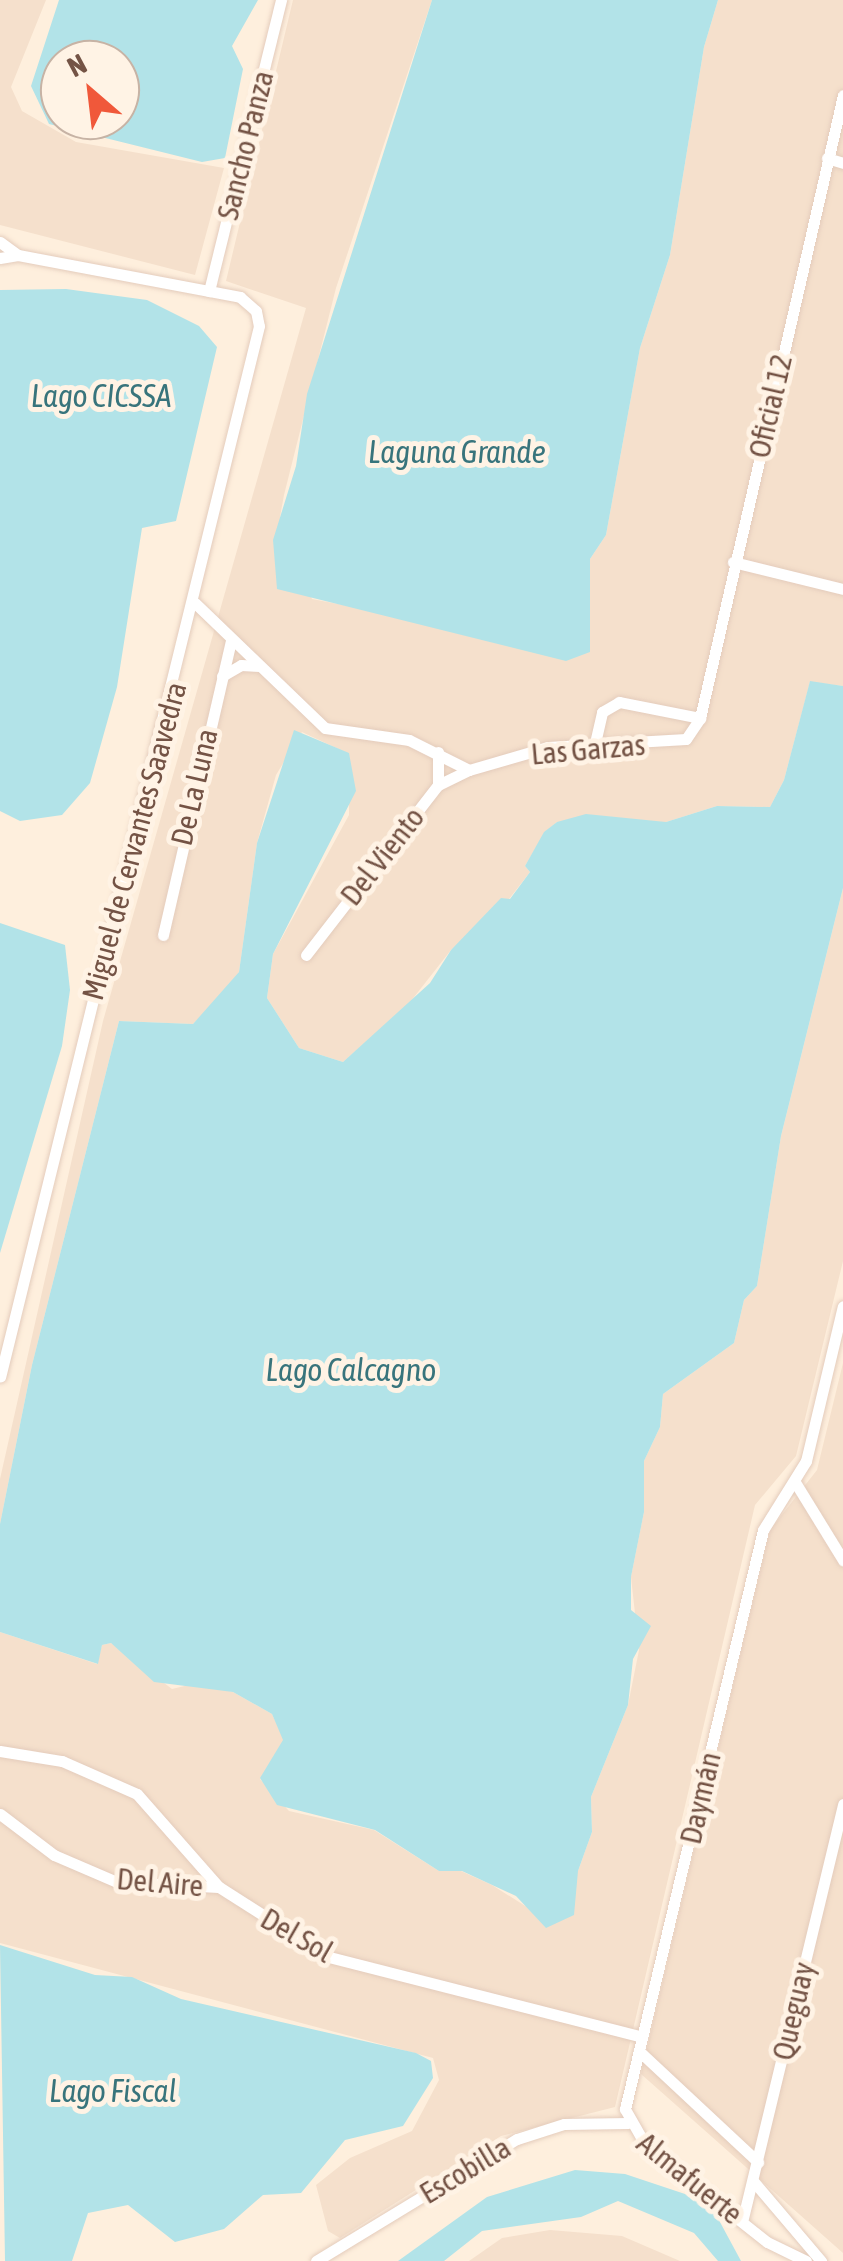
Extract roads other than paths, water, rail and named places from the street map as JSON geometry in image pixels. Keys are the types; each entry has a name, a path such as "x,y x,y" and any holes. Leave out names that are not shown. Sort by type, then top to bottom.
{"street":[{"name":"Sancho Panza","path":"209,291 281,0"},
{"name":"Oficial 12","path":"700,718 843,95"},
{"path":"826,158 843,162"},
{"path":"0,242 18,255"},
{"path":"0,258 18,255 209,291"},
{"name":"Miguel de Cervantes Saavedra","path":"0,1377 195,603 259,326 252,306 209,291"},
{"path":"734,562 843,589"},
{"path":"195,603 212,614 231,640 325,728 410,740 469,770"},
{"name":"De La Luna","path":"163,935 231,640"},
{"path":"220,678 241,665 259,666"},
{"path":"595,742 602,712 619,702 700,718"},
{"name":"Las Garzas","path":"438,785 469,770 548,747 686,740 700,718"},
{"name":"Del Viento","path":"306,955 438,785 438,752"},
{"name":"Daymán","path":"628,2124 626,2096 763,1530 795,1482 843,1306"},
{"path":"795,1482 843,1560"},
{"name":"Del Sol","path":"0,1751 62,1761 137,1794 219,1887 292,1938 349,1964 642,2037"},
{"name":"Queguay","path":"742,2218 754,2182 843,1804"},
{"name":"Del Aire","path":"0,1814 54,1854 116,1882 181,1890 219,1887"},
{"name":"Almafuerte","path":"638,2051 758,2162"},
{"name":"Escobilla","path":"316,2261 527,2135 564,2124 628,2124"},
{"name":"Almafuerte","path":"628,2124 660,2158 742,2218 767,2242 806,2261"},
{"name":"Almafuerte","path":"754,2182 821,2261"}],"water":[{"path":"59,0 258,0 232,46 243,69 225,158 202,162 113,140 140,140 140,40 46,40"},
{"name":"Laguna Grande","path":"432,0 718,0 704,47 670,255 640,348 606,535 590,559 590,652 566,661 277,589 273,540 296,466 307,394"},
{"path":"40,58 40,105 31,86"},
{"name":"Lago CICSSA","path":"66,289 147,300 199,326 217,347 176,521 142,528 117,687 90,783 62,815 20,821 0,811 0,290"},
{"name":"Lago Calcagno","path":"810,681 843,686 843,888 781,1136 757,1286 744,1300 734,1343 663,1394 660,1427 644,1461 644,1512 631,1577 631,1610 651,1626 633,1659 628,1705 591,1797 592,1832 578,1871 574,1915 546,1928 516,1896 462,1871 439,1871 375,1830 277,1805 260,1778 283,1740 272,1714 233,1692 154,1682 111,1643 102,1645 98,1664 0,1632 0,1524 32,1365 119,1021 193,1024 239,972 257,843 294,730 349,753 356,791 273,954 267,998 299,1048 343,1062 430,983 451,950 501,898 510,899 530,872 525,866 544,832 557,822 586,814 666,822 717,806 770,807 784,780"},
{"path":"0,923 65,945 70,990 62,1046 0,1253"},
{"name":"Lago Fiscal","path":"0,1945 95,1975 132,1977 181,1999 416,2053 431,2061 433,2078 403,2126 345,2140 301,2193 263,2195 224,2229 175,2242 128,2205 88,2213 72,2261 5,2261"},
{"path":"575,2170 625,2174 691,2196 714,2211 741,2261 718,2261 694,2233 618,2201 581,2217 482,2231 444,2261 398,2261 487,2197"}]}
